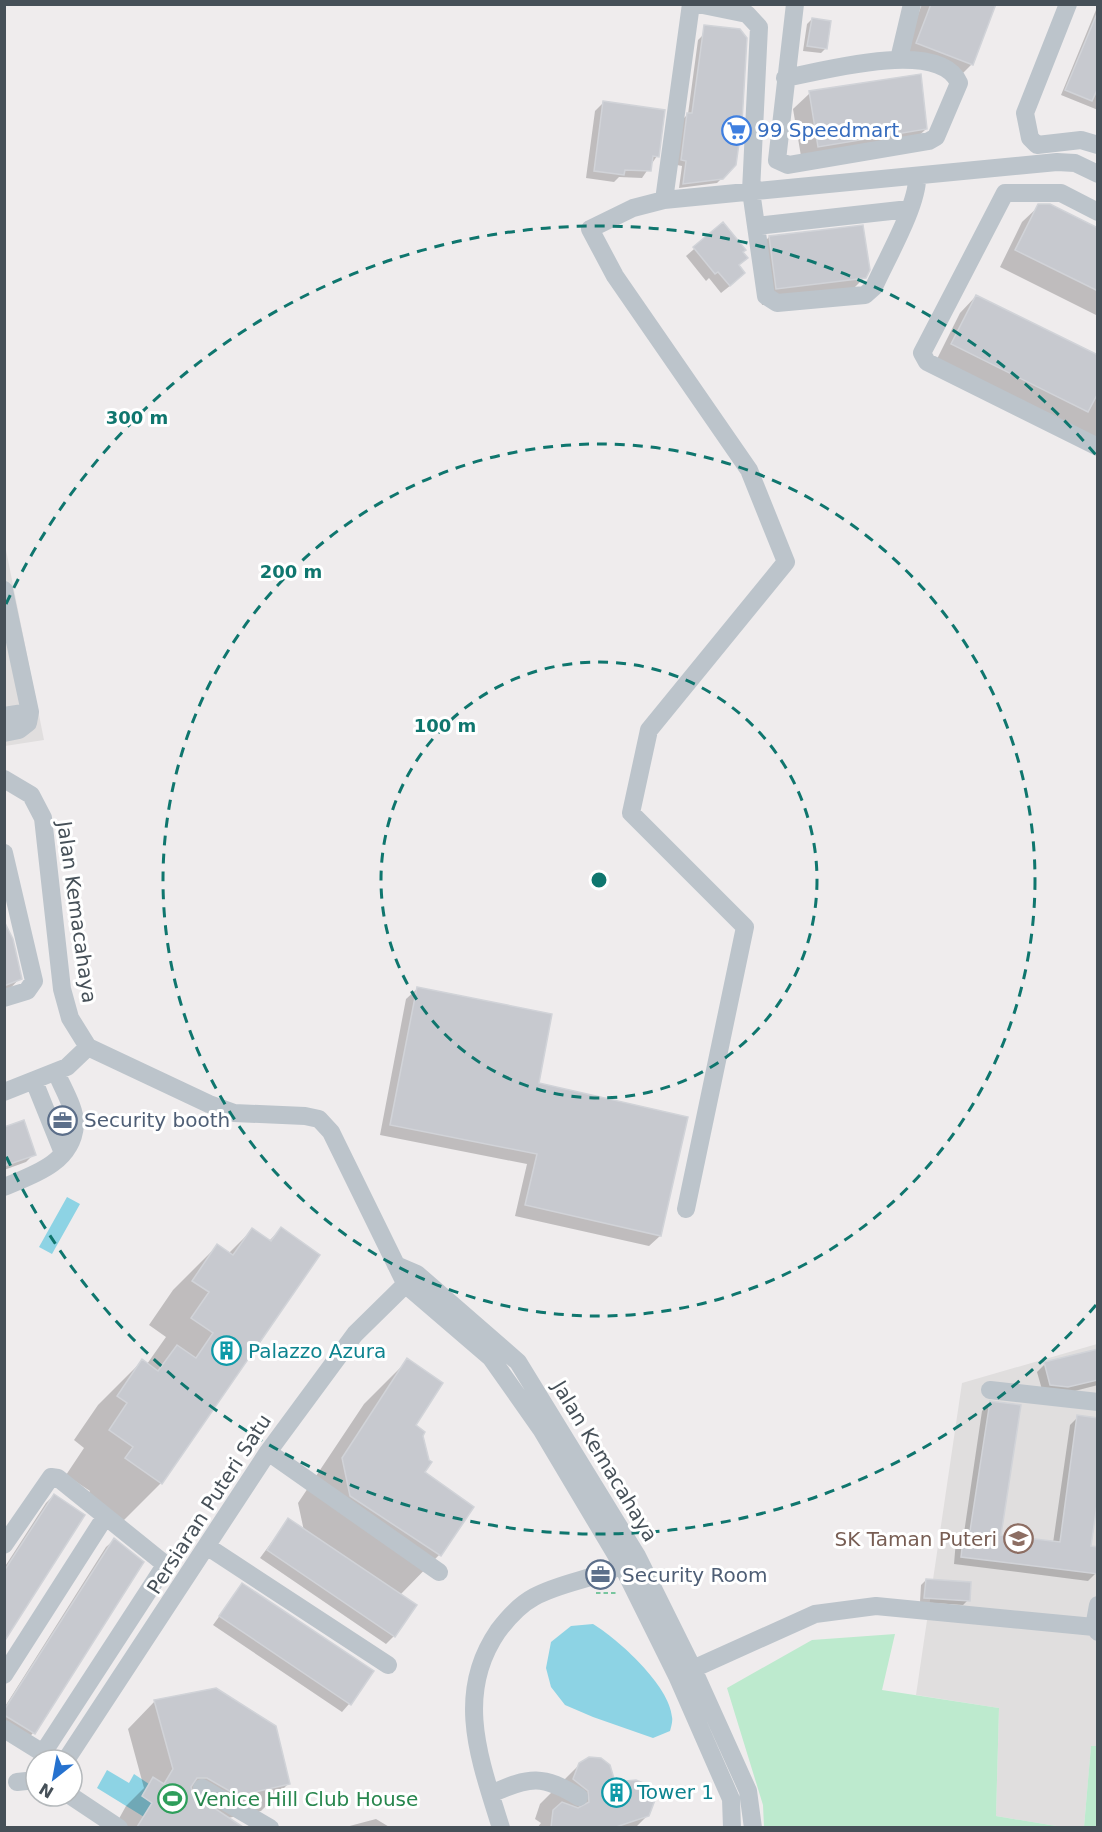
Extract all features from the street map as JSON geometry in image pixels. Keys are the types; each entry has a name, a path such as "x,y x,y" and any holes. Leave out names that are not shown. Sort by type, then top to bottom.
{"street":[{"path":"785,78 899,59 930,61 954,73 959,83 936,137 929,141 788,165 777,160 785,78 795,4"},
{"path":"1068,4 1025,113 1030,138 1037,145 1081,140 1098,145"},
{"path":"664,200 701,5 747,15 759,27 751,191 766,296 777,303 866,294 874,287 909,209 918,188 917,176"},
{"path":"899,59 911,5"},
{"path":"686,1209 745,927 631,813 649,730 786,562 749,470 615,276 590,229 633,208 664,200 1057,162 1075,163 1098,174"},
{"path":"1098,212 1061,193 1005,193 922,353 927,362 1098,447"},
{"path":"756,226 909,209"},
{"path":"4,590 13,671 30,712 28,723 19,730 4,733"},
{"path":"4,716 30,712"},
{"name":"Jalan Kemacahaya","path":"4,779 31,795 43,818 62,989 70,1018 88,1047 209,1104 234,1113 305,1116 319,1119 331,1132 396,1265 491,1358 630,1561 748,1791 753,1827"},
{"path":"4,853 34,981 27,991 4,998"},
{"path":"4,1092 67,1067 88,1047"},
{"path":"4,1187 42,1171 58,1160 63,1153 75,1125 56,1072"},
{"path":"34,1081 63,1153"},
{"name":"Persiaran Puteri Satu","path":"74,1748 208,1547 268,1452 355,1334 411,1280"},
{"path":"990,1389 1098,1402"},
{"path":"268,1452 439,1572"},
{"path":"4,1545 51,1477 58,1479 160,1561 164,1567 163,1572 48,1748"},
{"path":"4,1675 105,1517"},
{"path":"208,1547 388,1665"},
{"path":"501,1827 474,1730 475,1680 486,1649 505,1622 534,1597 630,1561"},
{"path":"685,1672 815,1614 876,1605 1096,1630 1098,1605"},
{"name":"Jalan Kemacahaya","path":"685,1672 731,1799 732,1827"},
{"path":"4,1729 31,1748"},
{"path":"491,1794 537,1779 556,1784 579,1797"},
{"path":"17,1782 24,1781"},
{"path":"202,1788 270,1827"},
{"path":"84,1804 119,1827"}],"path":[{"path":"595,1593 616,1592 621,1602"}],"shaded area":[{"path":"4,540 44,740 5,746 4,746"},
{"name":"SK Taman Puteri","path":"1097,1344 1098,1746 1091,1747 1084,1827 1062,1827 996,1816 999,1708 916,1695 962,1383"}],"green space":[{"path":"895,1634 882,1690 999,1708 996,1816 1062,1827 764,1827 763,1805 727,1688 812,1640"},
{"path":"1091,1746 1097,1746 1097,1827 1084,1827"}],"water":[{"path":"67,1197 80,1204 52,1254 39,1247"},
{"path":"593,1624 616,1640 653,1678 669,1705 672,1719 670,1731 653,1738 593,1717 565,1705 551,1687 546,1668 551,1642 571,1626"},
{"path":"107,1770 129,1783 134,1774 149,1784 142,1796 152,1803 144,1817 97,1788"}],"building":[{"path":"931,4 996,4 973,65 916,43"},
{"path":"1098,11 1098,88 1092,101 1065,90"},
{"path":"812,18 831,21 827,49 807,46"},
{"path":"704,25 740,29 747,38 742,122 736,165 723,179 683,184 686,161 681,160 687,113 692,113"},
{"path":"921,74 927,129 818,147 809,91"},
{"path":"603,101 665,110 659,157 653,156 651,171 625,170 624,175 594,171"},
{"path":"1038,204 1050,204 1098,228 1098,291 1015,250"},
{"path":"723,222 746,250 743,252 748,258 739,265 745,273 730,286 718,272 715,274 693,247"},
{"path":"863,225 870,270 866,278 776,289 769,236"},
{"path":"976,295 1098,355 1098,393 1088,412 951,344"},
{"path":"4,921 13,939 22,979 4,986"},
{"path":"417,987 552,1014 539,1083 688,1117 661,1236 525,1205 537,1154 390,1125"},
{"path":"24,1120 36,1155 4,1166 4,1127"},
{"name":"Palazzo Azura","path":"281,1227 320,1255 162,1484 125,1458 133,1447 109,1430 127,1403 117,1396 142,1359 158,1371 177,1345 196,1358 213,1333 191,1318 209,1292 192,1281 217,1244 233,1255 252,1228 271,1241"},
{"path":"1098,1349 1098,1380 1068,1387 1050,1385 1044,1362"},
{"path":"407,1358 443,1383 416,1425 425,1432 423,1436 429,1460 432,1462 425,1472 474,1507 441,1556 350,1496 342,1458"},
{"path":"990,1401 1021,1405 1001,1535 1060,1542 1077,1415 1098,1418 1098,1498 1091,1546 1098,1547 1098,1574 961,1557 964,1531 970,1531"},
{"path":"54,1494 85,1515 4,1642 4,1571"},
{"path":"288,1518 417,1605 395,1637 267,1550"},
{"path":"114,1538 144,1562 35,1734 4,1715 4,1710"},
{"path":"926,1579 971,1582 970,1601 924,1598"},
{"path":"242,1583 374,1671 351,1705 219,1616"},
{"path":"216,1688 276,1726 290,1784 238,1796 207,1778 197,1778 191,1787 193,1794 243,1827 137,1827 152,1803 142,1796 153,1777 164,1784 173,1769 154,1700"},
{"name":"Tower 1","path":"589,1757 601,1758 610,1765 615,1782 636,1780 646,1784 655,1800 649,1816 616,1827 551,1827 553,1810 562,1802 578,1808 589,1802 588,1791 573,1779 579,1763"}],"place":[{"name":"99 Speedmart","path":"736,130"},
{"name":"Security booth","path":"63,1120"},
{"name":"Palazzo Azura","path":"227,1351"},
{"name":"SK Taman Puteri","path":"1018,1539"},
{"name":"Security Room","path":"601,1575"},
{"name":"Tower 1","path":"616,1792"},
{"name":"Venice Hill Club House","path":"173,1799"}]}
